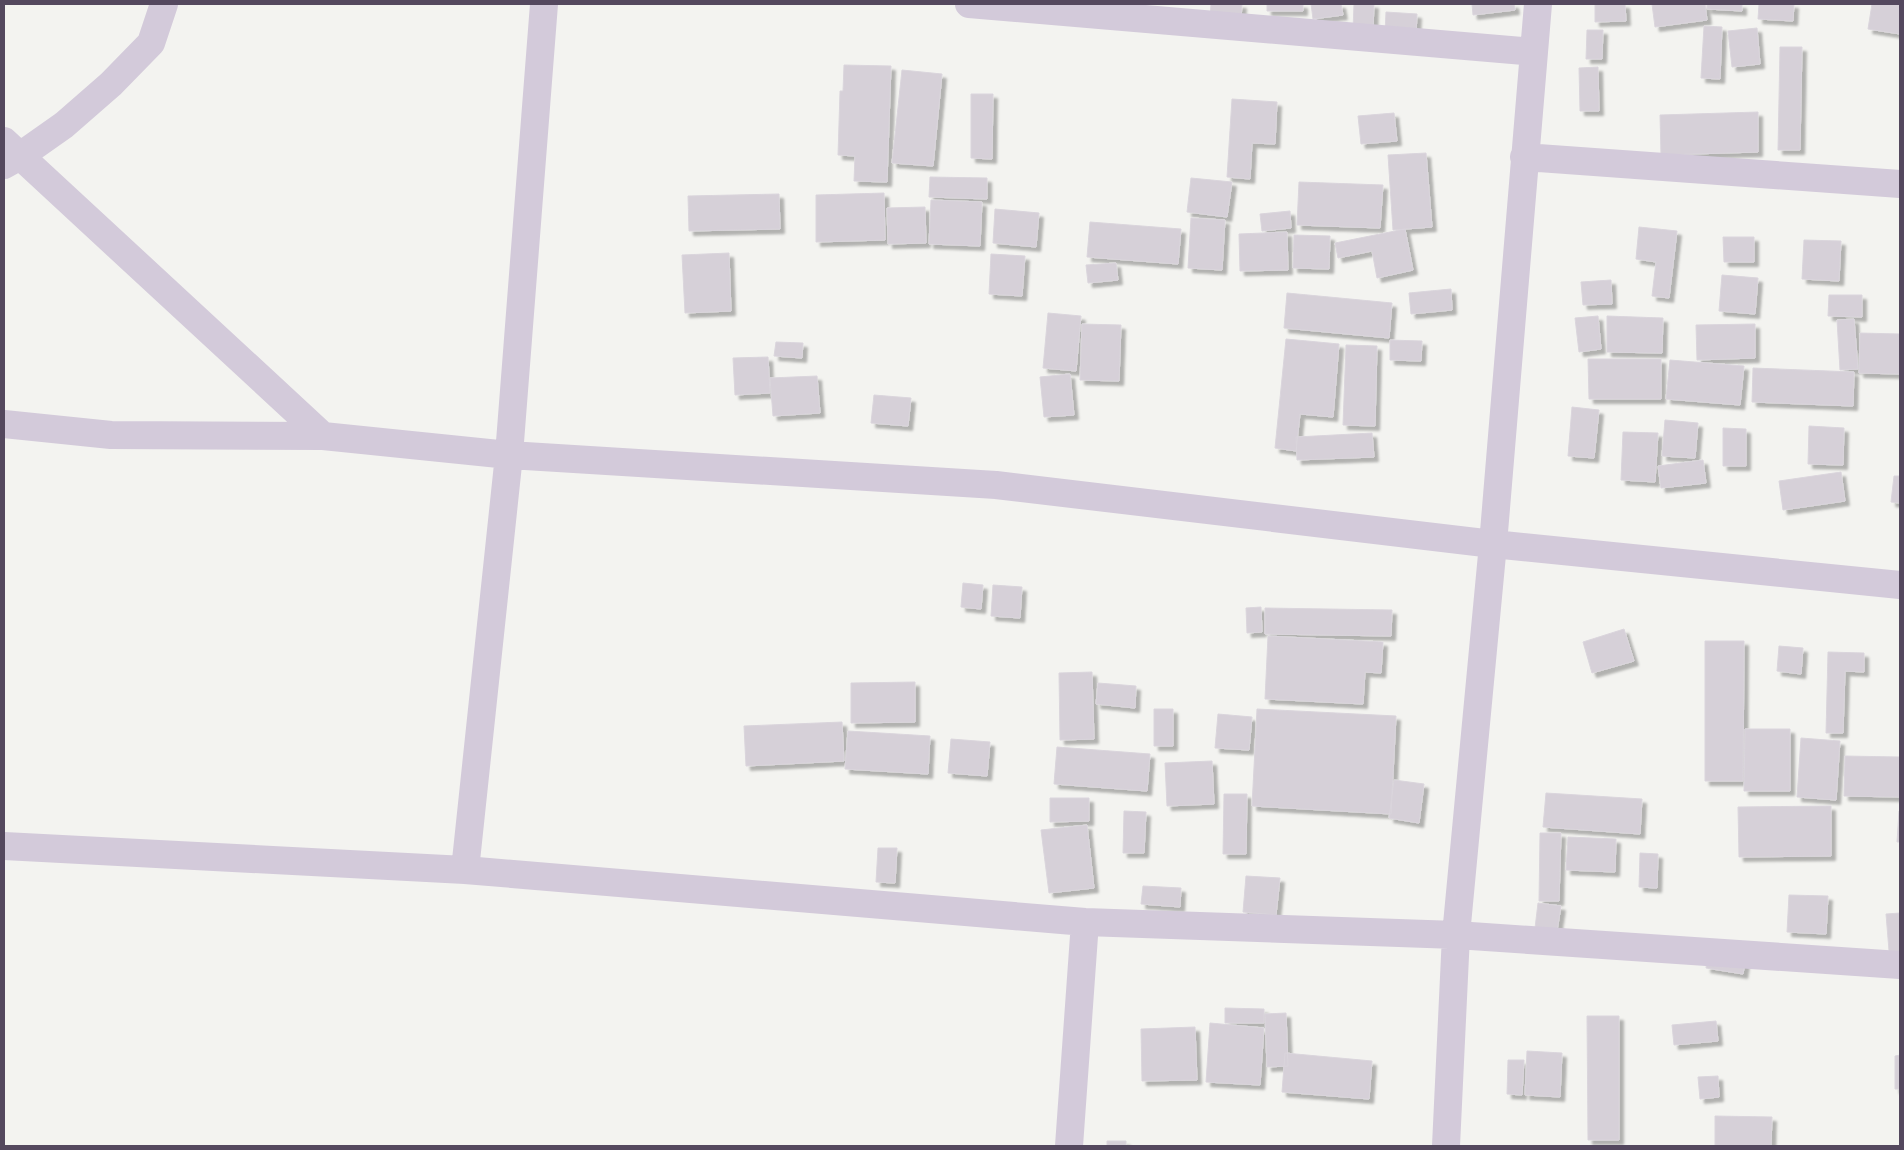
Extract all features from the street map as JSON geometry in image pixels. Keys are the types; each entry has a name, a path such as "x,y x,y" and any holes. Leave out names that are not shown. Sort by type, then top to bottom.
{"street":[{"path":"164,4 151,43 111,84 77,113 9,154 323,436"},
{"path":"465,870 509,455 544,4"},
{"path":"969,4 1534,52"},
{"path":"1446,1146 1456,935 1493,544 1538,4"},
{"path":"1524,157 1900,184"},
{"path":"4,424 111,435 323,436 509,455 996,484 1493,544 1900,584"},
{"path":"4,846 465,870 1086,922 1456,935 1900,965"},
{"path":"1069,1146 1086,922"}],"building":[{"path":"1211,4 1242,4 1241,20 1210,18"},
{"path":"1267,4 1303,4 1303,11 1267,11"},
{"path":"1311,4 1341,4 1343,15 1313,19"},
{"path":"1354,4 1374,4 1373,30 1353,30"},
{"path":"1472,4 1514,4 1515,10 1473,15"},
{"path":"1595,4 1625,4 1626,21 1595,22"},
{"path":"1652,4 1705,4 1707,20 1655,27"},
{"path":"1707,4 1742,4 1742,11 1707,9"},
{"path":"1759,4 1794,4 1793,21 1758,19"},
{"path":"1872,4 1900,4 1900,34 1868,29"},
{"path":"1386,12 1417,14 1416,35 1385,33"},
{"path":"1704,26 1722,27 1720,79 1701,78"},
{"path":"1757,28 1760,64 1732,67 1728,31"},
{"path":"1587,30 1603,30 1602,59 1586,59"},
{"path":"1780,47 1802,47 1800,150 1778,150"},
{"path":"844,65 891,66 887,182 854,181 855,156 838,155 840,91 843,91"},
{"path":"1598,67 1599,111 1580,111 1579,68"},
{"path":"902,70 942,74 933,166 892,163"},
{"path":"971,94 993,94 992,159 971,158"},
{"path":"1232,99 1277,102 1275,144 1252,143 1250,179 1227,177"},
{"path":"1758,112 1758,152 1661,155 1660,115"},
{"path":"1394,113 1397,141 1361,144 1358,116"},
{"path":"1426,153 1432,227 1393,230 1388,155"},
{"path":"930,177 987,178 987,199 929,197"},
{"path":"1191,178 1232,182 1227,217 1187,212"},
{"path":"1299,182 1383,185 1380,228 1297,225"},
{"path":"884,193 885,240 816,242 816,195"},
{"path":"779,194 780,229 689,231 688,196"},
{"path":"931,200 982,202 980,246 929,244"},
{"path":"925,207 926,243 888,244 887,208"},
{"path":"995,209 1039,213 1036,247 993,243"},
{"path":"1290,211 1291,228 1262,231 1260,214"},
{"path":"1191,218 1225,220 1222,270 1188,268"},
{"path":"1090,222 1181,229 1178,264 1087,257"},
{"path":"1639,227 1677,231 1669,298 1652,296 1656,262 1636,259"},
{"path":"1405,229 1413,270 1377,278 1372,251 1338,258 1335,243"},
{"path":"1287,232 1288,270 1240,271 1239,234"},
{"path":"1294,235 1330,236 1329,269 1293,268"},
{"path":"1723,237 1754,237 1754,262 1724,262"},
{"path":"1804,240 1841,241 1839,281 1802,279"},
{"path":"729,253 731,311 685,313 682,255"},
{"path":"991,254 1025,256 1022,296 989,294"},
{"path":"1116,263 1118,280 1088,283 1086,265"},
{"path":"1722,275 1758,278 1755,314 1719,311"},
{"path":"1611,280 1612,304 1583,305 1581,282"},
{"path":"1451,289 1452,310 1411,314 1409,293"},
{"path":"1287,293 1392,303 1389,338 1284,328"},
{"path":"1829,295 1862,295 1862,317 1828,316"},
{"path":"1048,313 1081,316 1076,371 1043,368"},
{"path":"1598,316 1601,349 1579,352 1575,318"},
{"path":"1607,316 1663,318 1662,353 1607,352"},
{"path":"1854,319 1858,369 1840,370 1837,320"},
{"path":"1082,324 1121,325 1119,381 1080,380"},
{"path":"1755,324 1755,358 1697,360 1696,325"},
{"path":"1860,333 1900,334 1900,374 1859,373"},
{"path":"1286,339 1339,344 1333,417 1300,414 1296,451 1275,448"},
{"path":"1390,340 1422,341 1421,361 1390,360"},
{"path":"776,342 803,343 802,358 774,356"},
{"path":"1346,345 1377,346 1375,426 1343,425"},
{"path":"768,357 770,393 735,395 733,358"},
{"path":"1588,359 1661,359 1661,399 1589,399"},
{"path":"1670,360 1744,366 1740,405 1666,399"},
{"path":"1753,368 1854,372 1853,406 1752,402"},
{"path":"1070,374 1074,415 1044,417 1040,377"},
{"path":"817,376 820,413 773,416 770,378"},
{"path":"874,395 911,398 908,426 871,423"},
{"path":"1572,407 1599,410 1594,458 1568,456"},
{"path":"1665,420 1698,423 1695,458 1662,456"},
{"path":"1809,426 1844,428 1843,465 1808,464"},
{"path":"1723,428 1746,429 1746,466 1723,466"},
{"path":"1623,432 1658,433 1655,482 1621,480"},
{"path":"1372,433 1374,457 1297,460 1296,437"},
{"path":"1703,460 1706,483 1661,488 1658,466"},
{"path":"1841,472 1845,501 1783,510 1779,481"},
{"path":"1894,476 1900,476 1900,503 1891,502"},
{"path":"963,583 983,585 981,609 961,607"},
{"path":"993,585 1022,587 1020,618 991,616"},
{"path":"1261,607 1262,632 1247,633 1246,608"},
{"path":"1265,608 1392,610 1391,636 1265,634"},
{"path":"1624,629 1634,661 1592,673 1583,642"},
{"path":"1268,636 1383,642 1381,673 1365,672 1363,704 1265,699"},
{"path":"1705,641 1744,641 1743,781 1705,781"},
{"path":"1779,646 1803,648 1801,674 1777,671"},
{"path":"1828,652 1864,653 1864,672 1845,671 1843,733 1826,733"},
{"path":"1092,672 1094,739 1060,740 1059,673"},
{"path":"915,682 915,722 851,723 851,683"},
{"path":"1098,683 1136,686 1135,708 1096,704"},
{"path":"1154,709 1173,709 1173,746 1154,746"},
{"path":"1257,709 1396,716 1391,814 1252,806"},
{"path":"1218,714 1252,717 1249,750 1215,748"},
{"path":"842,722 844,761 746,766 744,726"},
{"path":"1745,729 1790,729 1790,791 1744,791"},
{"path":"848,731 930,736 928,774 845,769"},
{"path":"1801,738 1840,741 1836,800 1797,797"},
{"path":"951,739 990,742 987,776 948,773"},
{"path":"1057,747 1150,754 1147,791 1054,784"},
{"path":"1845,756 1900,757 1900,797 1844,796"},
{"path":"1212,761 1214,804 1167,806 1165,763"},
{"path":"1394,780 1424,784 1419,823 1389,818"},
{"path":"1546,793 1642,799 1640,834 1543,827"},
{"path":"1224,794 1247,794 1246,854 1223,854"},
{"path":"1050,798 1089,798 1089,821 1050,822"},
{"path":"1831,806 1831,856 1739,857 1738,807"},
{"path":"1124,811 1146,812 1144,853 1123,853"},
{"path":"1899,811 1900,842 1897,842"},
{"path":"1087,825 1094,888 1049,893 1041,830"},
{"path":"1540,833 1561,833 1559,901 1539,901"},
{"path":"1568,837 1616,839 1615,872 1566,870"},
{"path":"878,848 897,848 895,883 876,882"},
{"path":"1640,853 1658,854 1657,888 1639,887"},
{"path":"1246,876 1280,878 1276,915 1243,912"},
{"path":"1143,886 1181,888 1180,907 1141,904"},
{"path":"1789,895 1828,896 1826,934 1787,932"},
{"path":"1538,903 1561,906 1557,931 1535,928"},
{"path":"1900,913 1900,962 1890,963 1886,914"},
{"path":"1709,945 1747,950 1743,974 1706,968"},
{"path":"1225,1008 1264,1009 1264,1023 1225,1023"},
{"path":"1286,1013 1288,1066 1267,1067 1265,1014"},
{"path":"1587,1016 1619,1016 1619,1140 1588,1140"},
{"path":"1716,1021 1718,1041 1674,1045 1672,1025"},
{"path":"1210,1023 1264,1028 1260,1085 1206,1082"},
{"path":"1195,1027 1197,1080 1142,1081 1141,1029"},
{"path":"1527,1051 1562,1053 1560,1097 1525,1095"},
{"path":"1285,1053 1372,1061 1369,1099 1282,1092"},
{"path":"1900,1055 1900,1089 1895,1089 1895,1056"},
{"path":"1508,1060 1524,1060 1522,1095 1507,1094"},
{"path":"1718,1076 1719,1097 1700,1099 1698,1077"},
{"path":"1715,1116 1772,1117 1771,1146 1715,1146"},
{"path":"1107,1141 1126,1141 1126,1146 1107,1146"}]}
